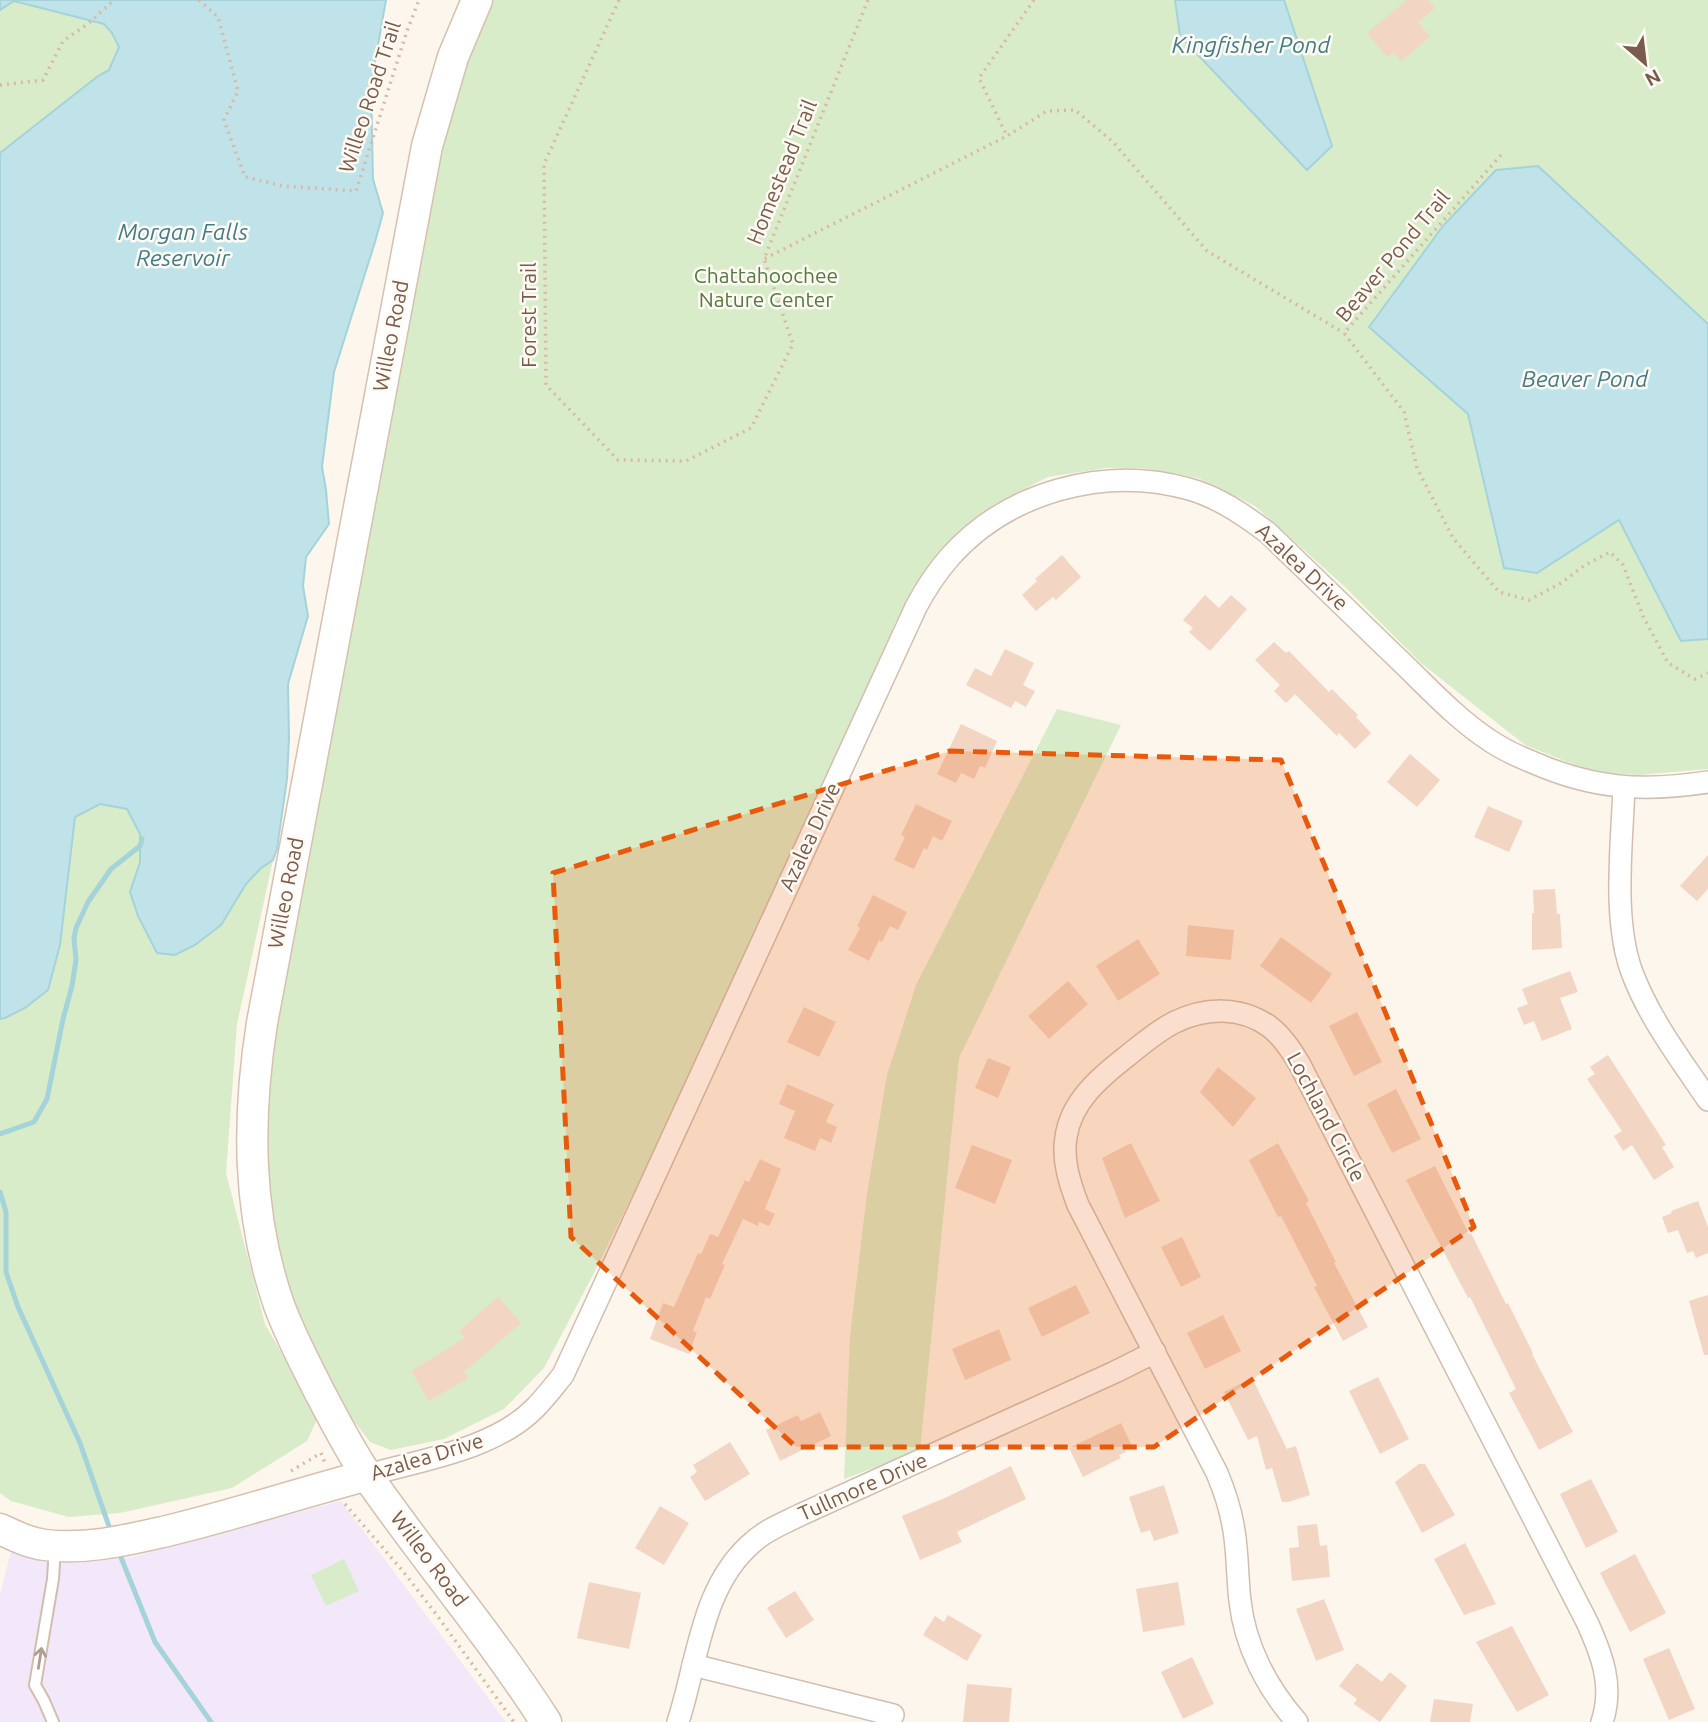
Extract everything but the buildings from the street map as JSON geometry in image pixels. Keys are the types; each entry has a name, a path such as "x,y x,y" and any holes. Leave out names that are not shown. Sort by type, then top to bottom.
{"street":[{"name":"Willeo Road","path":"477,0 453,57 427,146 264,1009 253,1096 254,1192 261,1239 272,1283 289,1329 345,1440 546,1722"},
{"name":"Azalea Drive","path":"0,1529 34,1543 55,1546 114,1542 200,1523 470,1447 500,1434 534,1409 563,1375 929,583 968,539 1014,507 1035,497 1060,489 1107,481 1162,484 1189,489 1213,498 1268,533 1455,713 1489,740 1552,771 1583,781 1624,788 1708,782"},
{"path":"1624,788 1620,909 1632,973 1652,1017 1708,1100"},
{"name":"Lochland Circle","path":"1297,1722 1269,1686 1252,1650 1240,1602 1233,1525 1224,1491 1209,1456 1078,1205 1065,1154 1066,1136 1072,1115 1083,1097 1105,1074 1173,1023 1192,1015 1210,1012 1229,1010 1270,1027 1281,1037 1300,1065 1600,1650 1607,1683 1607,1700 1602,1722"},
{"name":"Tullmore Drive","path":"678,1722 708,1612 732,1564 754,1540 776,1527 1155,1352"},
{"path":"693,1665 893,1715"}],"lane":[{"path":"53,1722 36,1685 53,1579 55,1546"}],"path":[{"path":"0,85 43,80 63,41 89,23 114,0"},
{"name":"Willeo Road Trail","path":"199,0 218,17 238,90 224,120 244,177 283,186 356,191 419,0"},
{"name":"Forest Trail","path":"619,0 544,164 545,385 618,460 686,461 751,429 793,344 764,259"},
{"name":"Homestead Trail","path":"764,259 868,0"},
{"path":"1007,136 979,78 1034,0"},
{"name":"Homestead Trail","path":"764,259 1007,136 1047,111 1076,110 1113,142 1208,251 1344,333"},
{"name":"Beaver Pond Trail","path":"1501,155 1344,333 1404,412 1417,468 1453,538 1499,592 1529,600 1611,552 1623,565 1643,616 1668,663 1695,680 1708,673"},
{"path":"321,1454 333,1485 348,1510 402,1570 514,1722"}],"highlighted area":[{"path":"950,751 1281,760 1474,1227 1154,1447 796,1447 571,1237 553,873"}],"shaded area":[{"path":"341,1501 506,1722 0,1722 0,1595 11,1551 29,1557 96,1561 132,1557"}],"green space":[{"name":"Chattahoochee Nature Center","path":"489,0 1708,0 1708,769 1638,775 1592,772 1525,745 1421,663 1344,586 1255,506 1198,478 1143,468 1106,468 1048,477 995,504 942,549 917,584 895,623 843,766 593,1275 544,1368 504,1409 444,1439 391,1450 370,1442 327,1386 285,1287 273,1229 263,1152 286,969 334,725 427,146"},
{"path":"14,1 104,24 119,47 109,70 0,153 0,10"},
{"path":"1057,709 1121,725 959,1058 920,1451 844,1479 850,1336 867,1193 887,1075 916,985"},
{"path":"100,804 127,809 140,834 140,862 130,892 157,953 175,955 195,945 221,925 246,884 273,860 237,1024 226,1173 265,1324 318,1417 307,1441 232,1488 120,1513 69,1517 11,1501 0,1493 0,1019 5,1018 60,945 75,817"},
{"path":"344,1559 359,1591 326,1606 311,1575"}],"water":[{"name":"Morgan Falls Reservoir","path":"0,0 386,0 371,84 373,179 383,213 334,372 322,467 329,524 306,557 303,586 308,616 288,684 287,779 273,860 246,884 221,925 195,945 175,955 157,953 138,916 130,892 140,862 140,834 127,809 100,804 75,817 60,945 48,990 25,1008 0,1019 0,153 109,70 119,47 104,24 14,1 0,10"},
{"name":"Kingfisher Pond","path":"1175,0 1284,0 1332,146 1307,170 1180,36"},
{"name":"Beaver Pond","path":"1538,166 1708,324 1708,639 1681,641 1619,520 1537,573 1504,568 1468,414 1369,327 1443,226 1496,170"}],"waterway":[{"path":"0,1134 34,1122 47,1099 72,986 76,960 76,928 88,902 111,869 140,846 142,839"},
{"path":"0,1192 6,1212 6,1272 18,1307 80,1443 112,1535"},
{"path":"118,1550 155,1642 211,1722"}]}
